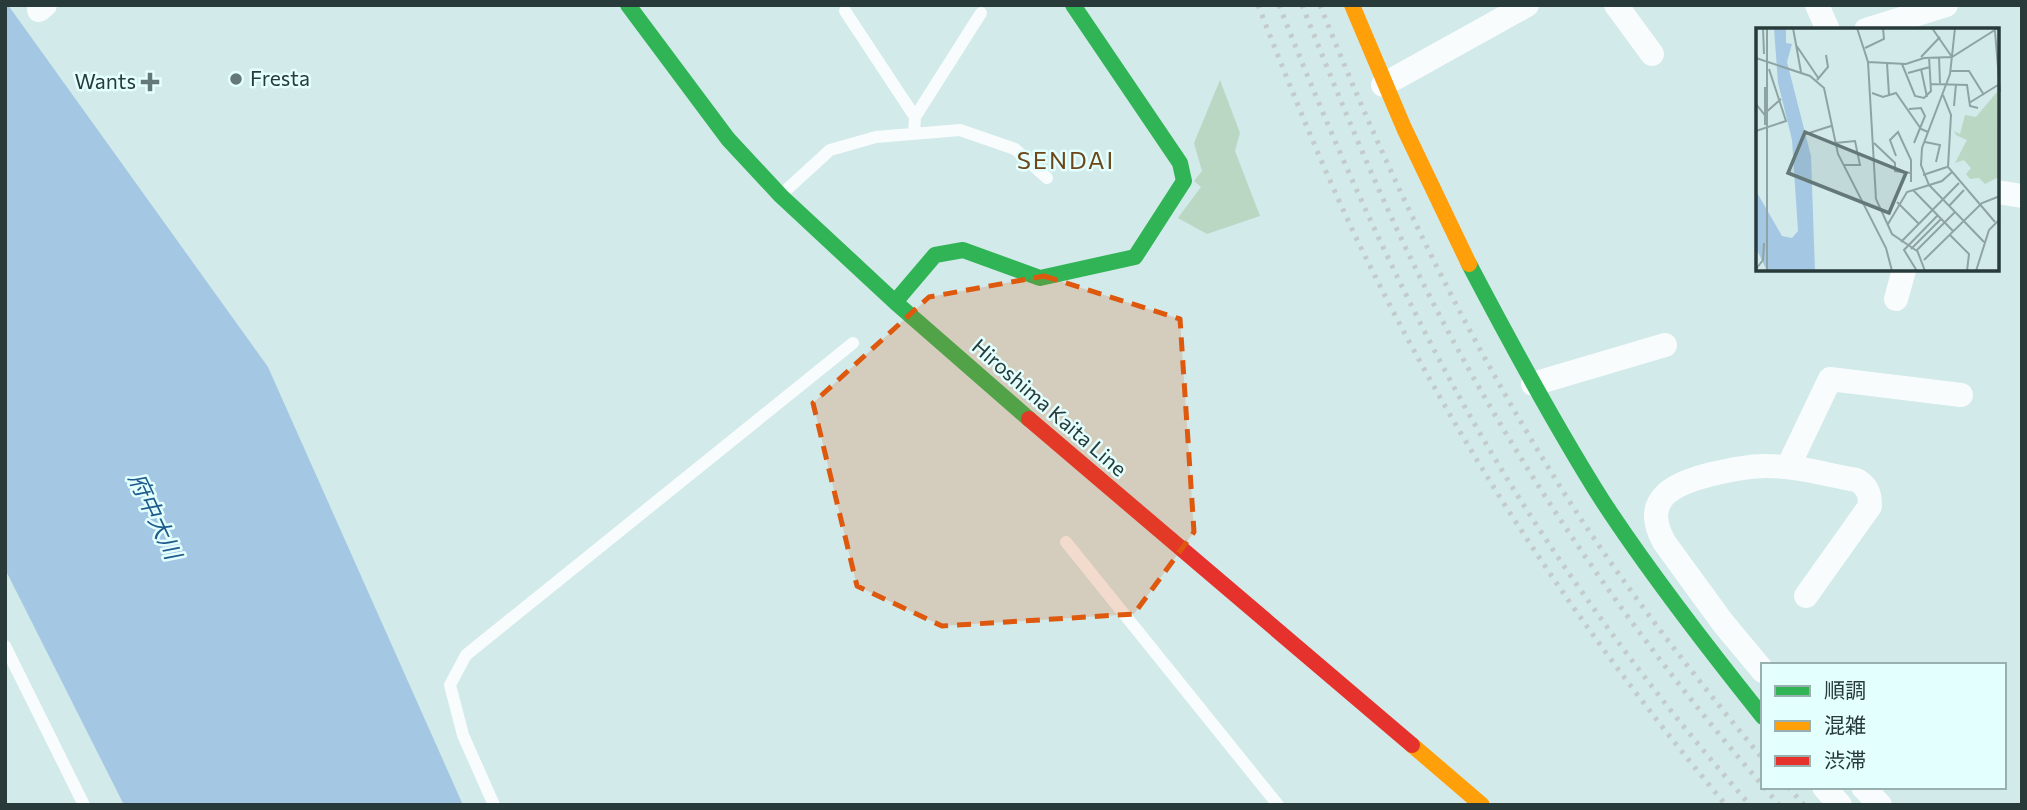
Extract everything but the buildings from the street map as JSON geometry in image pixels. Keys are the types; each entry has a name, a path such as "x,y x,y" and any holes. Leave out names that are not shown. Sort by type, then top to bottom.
{"street":[{"name":"Hiroshima Kaita Line","path":"628,5 728,139 781,196 895,302 1482,805"},
{"path":"895,302 935,255 963,250 1040,278 1135,257 1184,181 1180,163 1073,5"},
{"path":"1352,5 1383,85 1452,233 1533,384 1639,555 1761,714"},
{"path":"1383,85 1527,5"},
{"path":"1616,5 1652,54"},
{"path":"1817,5 1827,28"},
{"path":"1872,28 1947,5"},
{"path":"1999,192 2022,196"},
{"path":"1896,299 1904,271"},
{"path":"1533,384 1665,345"},
{"path":"1788,467 1830,379 1961,395"},
{"path":"1761,669 1723,623 1664,542 1657,529 1659,502 1667,491 1681,484 1743,467 1788,467 1857,480 1866,486 1870,506 1806,596"},
{"path":"1826,789 1840,805"},
{"path":"1865,789 1880,805"}],"lane":[{"path":"845,11 915,117"},
{"path":"914,134 915,117 981,13"},
{"path":"781,196 830,150 876,137 960,130 1015,149 1047,177"},
{"path":"494,805 463,735 450,685 466,655 853,343"},
{"path":"1066,542 1278,805"},
{"path":"5,646 85,805"}],"highlighted area":[{"path":"1044,276 1180,319 1194,532 1134,614 942,626 857,586 813,403 929,297"}],"green space":[{"path":"1220,80 1240,133 1235,151 1260,216 1207,234 1178,218 1201,187 1194,181 1202,171 1194,143"}],"water":[{"name":"府中大川","path":"5,5 8,5 268,367 463,805 124,805 5,569"}],"railway":[{"path":"1258,5 1345,214 1378,282 1453,420 1494,488 1581,618 1676,744 1726,805"},
{"path":"1279,5 1380,240 1424,331 1480,433 1587,599 1666,705 1750,805"},
{"path":"1302,5 1355,135 1413,263 1449,333 1528,470 1571,536 1663,664 1761,784"},
{"path":"1320,5 1402,195 1463,318 1530,437 1566,496 1636,597 1685,663 1761,757"},
{"path":"1766,789 1779,805"},
{"path":"1790,789 1804,805"}],"traffic: fast":[{"path":"628,5 728,139 781,196 895,302 1029,419"},
{"path":"895,302 935,255 963,250 1040,278 1135,257 1184,181 1180,163 1073,5"},
{"path":"1469,264 1533,384 1602,500 1680,610 1761,714"}],"traffic: slow":[{"path":"1352,5 1404,128 1469,264"},
{"path":"1412,745 1482,805"}],"traffic: jam":[{"path":"1029,419 1412,745"}],"place":[{"name":"Fresta","path":"236,79"},
{"name":"Wants","path":"150,82"}],"district":[{"name":"SENDAI","path":"1066,161"}]}
